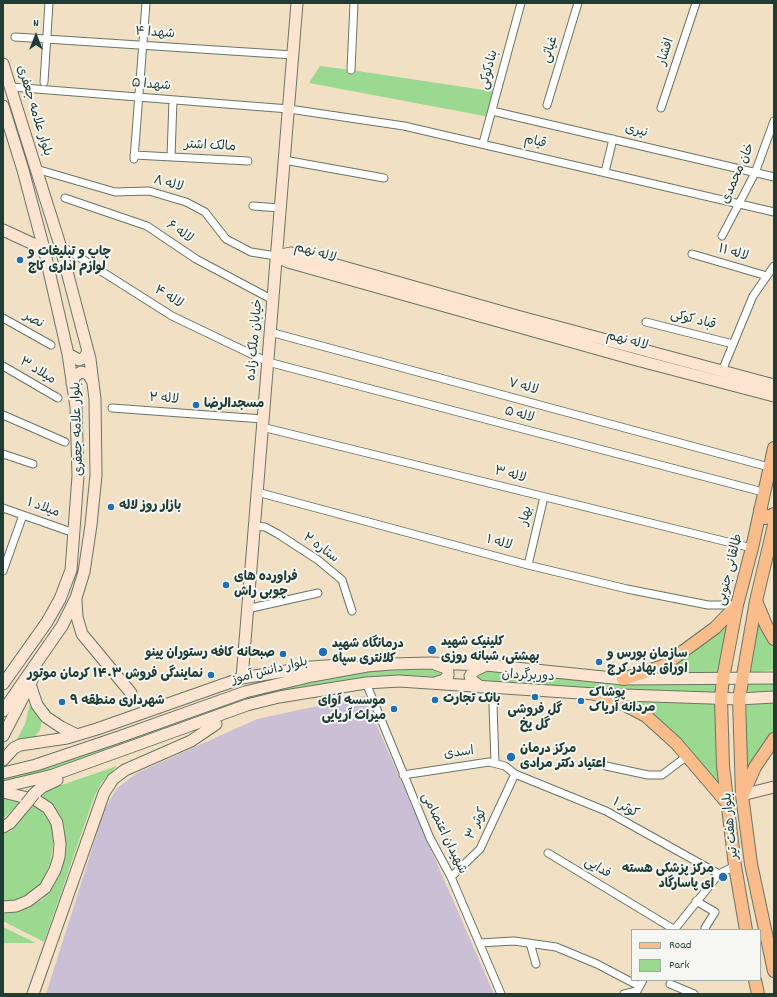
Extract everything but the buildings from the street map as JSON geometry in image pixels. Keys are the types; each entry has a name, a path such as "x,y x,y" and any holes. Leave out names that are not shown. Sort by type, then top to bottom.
{"main road":[{"name":"خیابان ملک زاده","path":"242,678 297,3"},
{"name":"بلوار علامه جعفری","path":"3,64 60,245 88,352 95,399 95,482 92,525 84,572 76,598 62,626 3,711"},
{"name":"بلوار علامه جعفری","path":"3,106 23,170 44,250 68,354 76,407 78,476 71,570 60,599 26,653 3,684"},
{"path":"3,230 44,250"},
{"name":"لاله نهم","path":"276,256 291,253 312,258 546,329 760,387 774,385"},
{"name":"لاله نهم","path":"546,329 722,371 760,387 774,396"},
{"path":"68,354 79,360 84,358 88,352"},
{"path":"72,383 75,376 81,372 88,374 93,382"},
{"name":"طالقانی جنوبی","path":"721,698 723,678 737,605 752,548 763,492 774,448"},
{"path":"760,510 766,518 774,514"},
{"path":"740,699 742,679 756,601 774,525"},
{"path":"76,598 82,634 131,693"},
{"path":"756,601 766,625 774,639"},
{"path":"623,679 662,666 716,628 737,605"},
{"path":"3,736 30,684 39,661"},
{"path":"430,663 446,668 448,672 448,676 444,680 433,683"},
{"name":"بلوار دانش آموز","path":"3,773 36,765 111,740 244,692 312,676 367,666 430,663 486,665 623,679 774,678"},
{"path":"3,760 14,748 20,745 77,735 242,678 311,667 337,665 367,666"},
{"path":"481,687 474,683 470,676 474,671 486,665"},
{"name":"دوربرگردان","path":"335,689 366,683 399,681 595,694 740,699 774,697"},
{"path":"30,684 37,705 46,717 61,728 77,735"},
{"path":"3,827 10,823 34,794 42,787 51,783 244,714 335,689"},
{"name":"بلوار دانش آموز","path":"3,787 53,775 248,705 279,697 335,689"},
{"path":"595,694 625,705 646,716 687,756 728,804"},
{"name":"بلوار هفت تیر","path":"721,698 723,766 735,866 746,929"},
{"name":"بلوار هفت تیر","path":"740,699 742,795 750,864 771,952 774,971"},
{"path":"33,994 104,793 114,779 125,770 191,741 216,724"},
{"path":"742,795 755,767 774,739"},
{"path":"742,795 774,787"},
{"path":"3,792 30,798 48,808 57,823 60,844 59,857 55,870 45,888 28,901 16,906 3,907"},
{"path":"755,981 758,994"}],"street":[{"path":"44,82 49,3"},
{"path":"138,97 146,3"},
{"path":"351,70 354,3"},
{"name":"بنادکوکی","path":"483,143 521,3"},
{"name":"غیاثی","path":"547,105 578,3"},
{"name":"افشار","path":"661,108 696,3"},
{"name":"شهدا ۴","path":"15,37 293,55"},
{"name":"شهدا ۵","path":"11,87 289,109"},
{"name":"مالک اشتر","path":"138,97 134,157 171,157 248,161"},
{"name":"مالک اشتر","path":"171,157 173,100"},
{"name":"قیام","path":"289,109 404,126 483,143 774,212"},
{"name":"نیری","path":"492,111 774,177"},
{"name":"خان محمدی","path":"722,236 755,173 774,121"},
{"path":"605,172 613,139"},
{"path":"284,160 384,178"},
{"name":"لاله ۸","path":"36,169 115,192 149,191 186,202 205,212 226,239 251,252 276,256"},
{"name":"لاله ۶","path":"65,198 147,226 196,259 273,300"},
{"path":"253,206 280,208"},
{"name":"لاله ۴","path":"60,245 172,316 268,362"},
{"name":"لاله ۱۱","path":"692,254 767,276"},
{"path":"722,371 753,296 774,266"},
{"name":"نصر","path":"3,318 51,345"},
{"name":"قباد کوکی","path":"646,322 733,344"},
{"name":"لاله ۷","path":"270,332 769,467"},
{"name":"لاله ۵","path":"268,362 763,492"},
{"name":"میلاد ۳","path":"3,366 58,398"},
{"name":"لاله ۲","path":"112,408 263,423"},
{"path":"3,415 66,442"},
{"name":"لاله ۳","path":"263,423 544,497 752,548"},
{"path":"3,454 33,464"},
{"name":"لاله ۱","path":"257,492 528,565 627,589 708,605 737,605"},
{"name":"بهار","path":"528,565 544,497"},
{"name":"میلاد ۱","path":"3,508 74,534"},
{"path":"3,571 23,515"},
{"name":"ستاره ۲","path":"254,526 265,527 278,534 318,560 342,580 352,611"},
{"path":"247,609 318,593"},
{"name":"شهیدان اعتصامی","path":"366,683 430,838 451,877 501,994"},
{"path":"493,705 495,763"},
{"path":"606,766 648,775 662,775 687,756"},
{"name":"اسدی","path":"403,775 444,767 495,763 506,766 516,774"},
{"name":"کوثر ۱","path":"516,774 606,811 719,874"},
{"name":"کوثر ۳","path":"451,877 480,849 516,774"},
{"name":"فدایی","path":"548,853 673,929"},
{"name":"فدایی","path":"676,929 696,901 719,874 735,866"},
{"path":"696,901 714,912 705,928"},
{"path":"479,943 514,941 556,947 597,964 640,986"},
{"path":"530,943 536,964"},
{"path":"670,984 694,994"},
{"path":"624,994 640,986"}],"shaded area":[{"path":"364,696 494,994 46,994 104,811 117,788 137,773 257,719"}],"green space":[{"path":"320,66 497,92 490,117 309,83"},
{"path":"735,613 721,674 641,677"},
{"path":"759,615 774,642 774,670 749,673"},
{"path":"432,667 444,674 441,677 399,675 370,678 331,683 246,699 78,762 5,781 5,776 77,758 170,722 247,695 368,670"},
{"path":"482,670 719,682 717,695 484,683 476,677"},
{"path":"747,682 774,682 774,694 748,696"},
{"path":"622,701 715,704 723,793"},
{"path":"774,702 774,734 744,781 745,704"},
{"path":"30,703 42,719 40,730 33,739 15,743 25,724"},
{"path":"117,766 101,783 94,797 44,942 3,921 3,913 19,911 42,900 53,887 62,868 66,850 64,826 54,808 43,798 43,794 47,790"},
{"path":"3,798 21,801 3,819"},
{"path":"34,804 43,811 51,823 54,839 50,864 44,879 37,889 16,900 3,902 3,834 11,831"},
{"path":"3,927 36,943 3,943"}],"place":[{"name":"چاپ و تبلیغات و لوازم اداری کاج","path":"20,260"},
{"name":"مسجدالرضا","path":"196,405"},
{"name":"بازار روز لاله","path":"111,507"},
{"name":"فراورده های چوبی راش","path":"226,585"},
{"name":"کلینیک شهید بهشتی، شبانه روزی","path":"432,650"},
{"name":"درمانگاه شهید کلانتری سپاه","path":"323,652"},
{"name":"صبحانه کافه رستوران پینو","path":"283,654"},
{"name":"سازمان بورس و اوراق بهادر کرج","path":"599,662"},
{"name":"نمایندگی فروش ۱۴۰۳ کرمان موتور","path":"211,675"},
{"name":"گل فروشی گل یخ","path":"535,697"},
{"name":"بانک تجارت","path":"435,700"},
{"name":"پوشاک مردانه آریاک","path":"581,701"},
{"name":"شهرداری منطقه ۹","path":"62,702"},
{"name":"موسسه آوای میراث آریایی","path":"394,709"},
{"name":"مرکز درمان اعتیاد دکتر مرادی","path":"511,757"},
{"name":"مرکز پزشکی هسته ای پاسارگاد","path":"723,877"}]}
